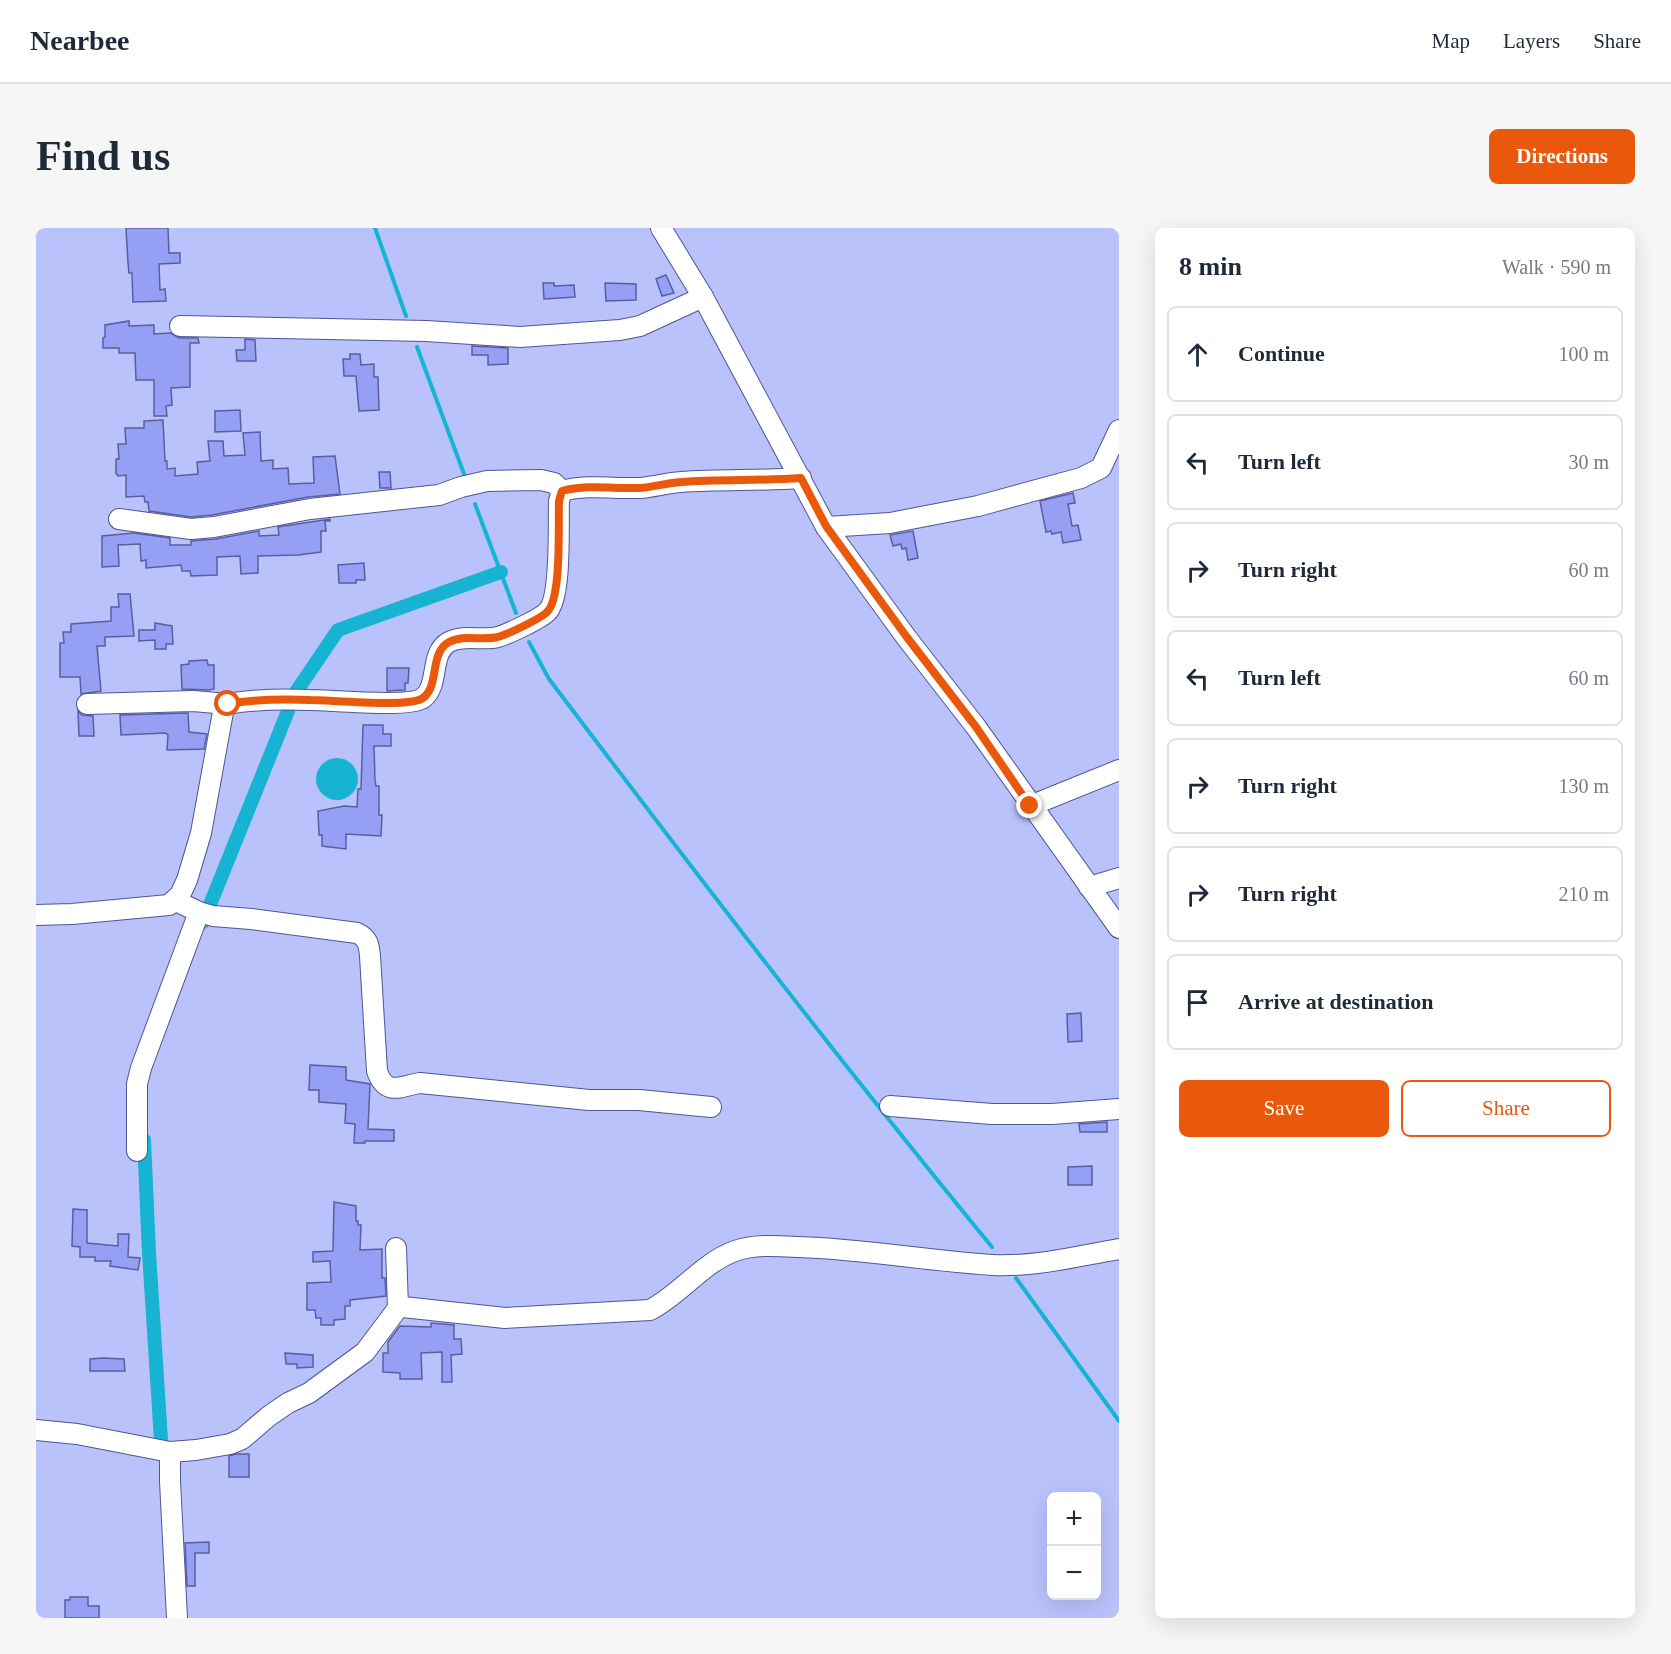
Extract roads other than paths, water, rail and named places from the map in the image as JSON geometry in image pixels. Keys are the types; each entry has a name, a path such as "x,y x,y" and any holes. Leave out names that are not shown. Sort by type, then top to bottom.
{"street":[{"path":"661,228 703,297 826,526 976,727 1119,928"},
{"path":"180,326 426,331 520,337 620,330 640,326 703,297"},
{"path":"826,526 890,523 967,508 1081,478 1101,468 1119,430"},
{"path":"562,491 598,486 640,488 681,482 801,478"},
{"path":"119,519 191,529 214,527 310,509 432,496 487,481 542,480 554,483 562,491"},
{"path":"87,704 193,701 228,704 310,700 414,702 423,698 429,690 441,649 449,642 462,638 494,638 505,635 546,613 554,602 559,501 562,491"},
{"path":"36,915 169,905 176,901 187,880 201,833 223,712 228,704"},
{"path":"1030,806 1119,771"},
{"path":"1089,887 1119,878"},
{"path":"176,901 205,914 357,933 364,936 369,944 377,1071 379,1079 386,1086 396,1089 420,1083 589,1100 639,1100 711,1107"},
{"path":"137,1151 136,1091 141,1068 205,914"},
{"path":"890,1106 1004,1114 1052,1114 1119,1109"},
{"path":"398,1308 505,1318 650,1310 665,1302 705,1267 736,1251 767,1246 877,1252 992,1265 1029,1265 1119,1249"},
{"path":"36,1430 77,1434 170,1452 230,1444 242,1438 269,1416 309,1393 365,1352 398,1308 396,1248"},
{"path":"170,1452 177,1618"}],"water":[{"path":"337,758 352,764 358,779 352,794 337,800 322,794 316,779 322,764"}],"waterway":[{"path":"375,228 406,316"},
{"path":"417,347 464,474"},
{"path":"475,504 516,613"},
{"path":"296,692 338,630 501,572"},
{"path":"529,642 549,679 658,823 823,1037 992,1247"},
{"path":"203,922 288,711"},
{"path":"144,1140 161,1440"},
{"path":"1016,1278 1119,1421"}]}
